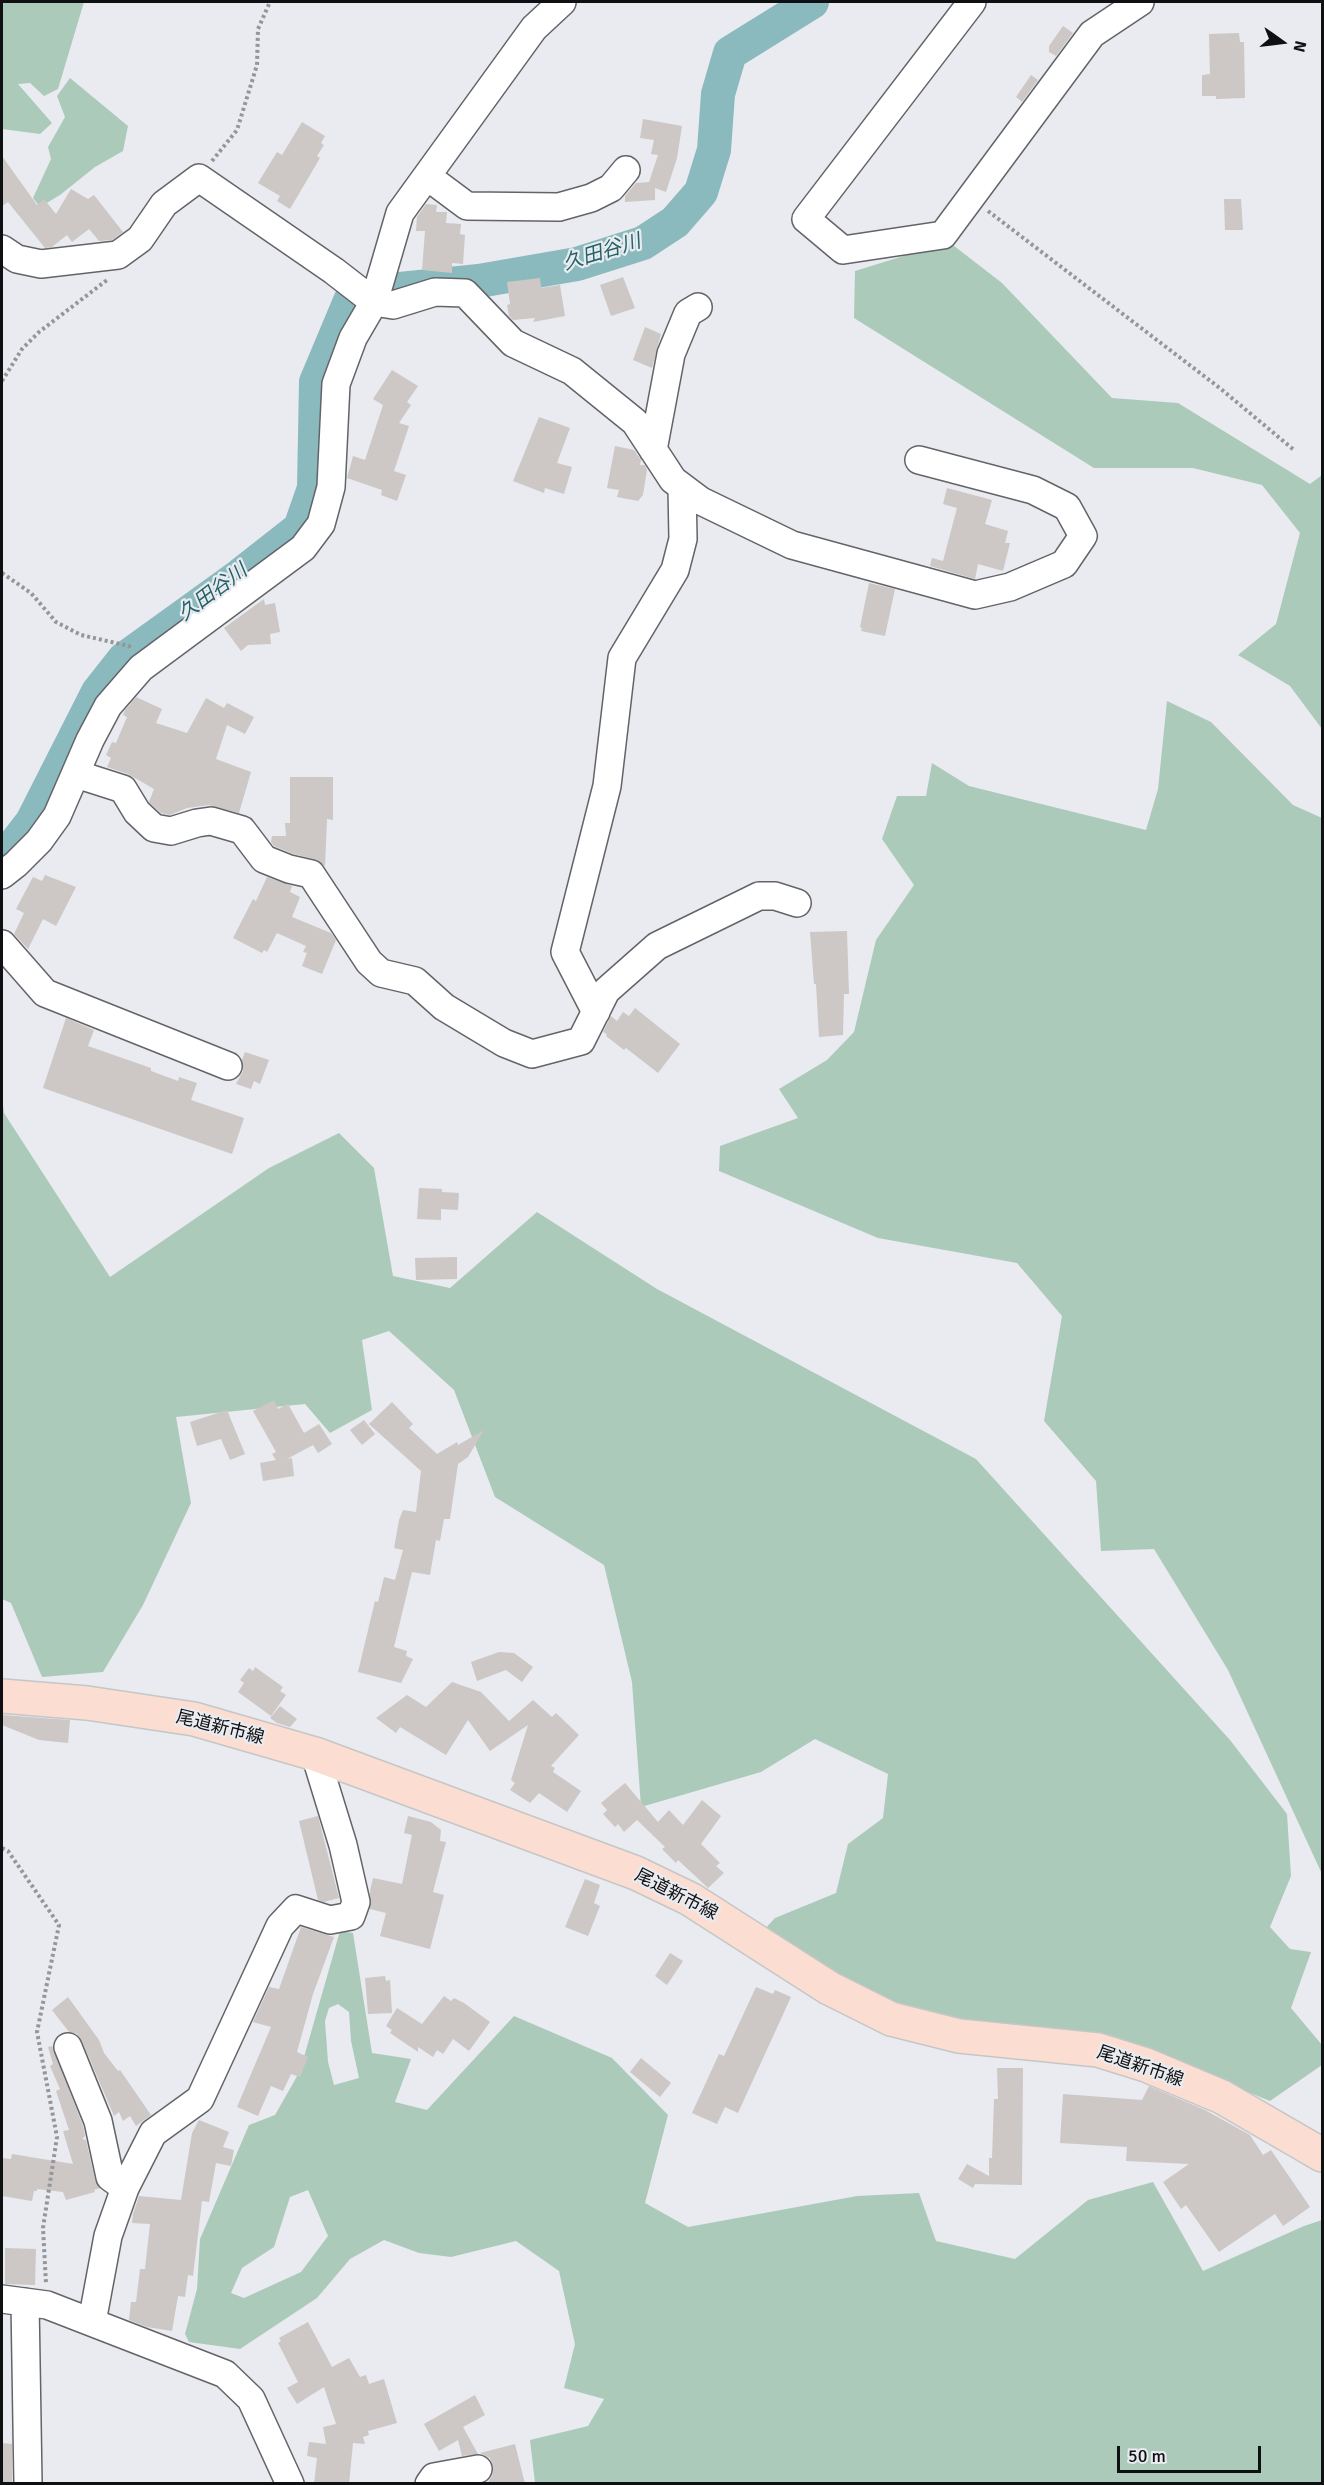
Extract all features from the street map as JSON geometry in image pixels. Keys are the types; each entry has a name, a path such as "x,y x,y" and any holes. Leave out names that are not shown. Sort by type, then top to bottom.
{"main road":[{"name":"尾道新市線","path":"2,1696 87,1703 194,1719 315,1754 636,1873 690,1899 829,1988 891,2019 959,2036 1098,2050 1146,2065 1222,2097 1323,2155"}],"street":[{"path":"2,875 39,841 57,816 90,740 108,706 141,668 303,548 321,524 331,487 336,384 353,338 374,302 400,213 534,28 562,2"},
{"path":"972,2 806,219 843,250 943,235 1092,34 1140,2"},
{"path":"428,177 467,206 559,207 591,198 611,188 626,170"},
{"path":"2,249 17,259 41,264 118,255 140,239 164,204 199,178 334,271 374,302 393,305 435,292 465,293 513,343 572,371 635,422 673,480 682,487 701,501 792,545 975,595 1010,587 1064,564 1083,536 1067,507 1033,490 919,459"},
{"path":"653,450 671,354 688,313 698,307"},
{"path":"596,1012 565,952 607,786 622,658 675,570 682,540 682,487"},
{"path":"76,774 123,789 137,812 154,828 171,831 211,821 242,830 264,859 289,869 311,874 369,962 381,973 415,981 444,1007 504,1043 532,1054 581,1041 606,991 657,946 759,896 775,896 797,903"},
{"path":"2,944 45,993 228,1066"},
{"path":"92,2322 108,2236 125,2188 153,2133 200,2099 280,1926 296,1909 330,1920 351,1916 356,1902 343,1845 315,1754"},
{"path":"68,2047 98,2121 110,2177 125,2188"},
{"path":"28,2484 24,2302 92,2322 225,2374 251,2399 290,2484"},
{"path":"429,2484 434,2477 478,2469"}],"path":[{"path":"199,178 237,130 257,65 258,29 270,2"},
{"path":"971,198 1221,389 1294,450"},
{"path":"2,381 22,349 39,332 109,279"},
{"path":"2,573 31,593 56,622 81,635 129,646 141,668"},
{"path":"2,1848 8,1851 59,1925 36,2032 57,2137 43,2228 24,2302"}],"green space":[{"path":"2,2 84,2 58,89 44,96 30,83 18,84 52,123 40,134 2,129"},
{"path":"70,78 128,126 123,151 95,167 60,195 40,207 33,198 51,159 48,147 65,117 57,96"},
{"path":"949,242 1002,283 1112,398 1178,403 1310,484 1322,475 1322,729 1290,686 1238,655 1276,624 1300,533 1262,485 1193,468 1094,468 854,318 855,271"},
{"path":"1167,701 1211,722 1293,805 1322,818 1322,1874 1228,1670 1154,1549 1101,1551 1096,1481 1044,1421 1062,1316 1017,1263 878,1238 719,1171 720,1146 798,1118 779,1089 827,1060 854,1032 876,940 914,885 882,839 897,796 926,796 932,763 969,786 1146,830 1158,789"},
{"path":"2,1097 4,1113 110,1277 269,1168 339,1133 374,1168 393,1276 450,1288 537,1212 657,1289 976,1459 1230,1740 1287,1814 1291,1876 1270,1927 1290,1949 1311,1952 1291,2008 1322,2045 1322,2065 1270,2101 1133,2045 937,2015 846,1986 763,1931 775,1918 836,1893 848,1844 883,1818 888,1774 815,1739 761,1772 641,1807 632,1682 604,1565 495,1497 454,1390 389,1331 362,1340 372,1410 330,1433 305,1404 176,1417 191,1503 143,1605 103,1672 42,1677 11,1603 2,1599"},
{"path":"340,1931 353,1933 372,2053 411,2059 395,2102 427,2110 514,2016 612,2058 668,2115 645,2203 688,2227 857,2196 919,2193 936,2241 1015,2259 1088,2200 1153,2182 1203,2271 1322,2220 1322,2483 535,2483 530,2440 588,2426 604,2399 564,2388 575,2344 559,2271 516,2241 451,2257 419,2253 384,2240 350,2259 317,2298 240,2349 189,2342 185,2334 197,2289 200,2239 249,2125 275,2115 300,2071","holes":["338,2004 349,2012 351,2041 359,2078 334,2085 328,2062 325,2021 329,2008","308,2190 328,2236 301,2272 244,2298 231,2293 242,2268 274,2247 290,2197"]}],"building":[{"path":"1063,26 1073,33 1056,56 1049,52 1049,46"},
{"path":"1239,33 1240,42 1244,42 1245,98 1216,99 1216,96 1202,96 1202,75 1210,74 1209,34"},
{"path":"1031,75 1038,80 1022,102 1016,97"},
{"path":"643,119 682,126 677,158 666,192 655,188 655,200 625,202 625,196 636,183 649,182 658,155 651,154 654,140 640,138"},
{"path":"302,122 325,136 321,143 324,145 317,156 320,158 290,209 277,201 280,196 258,183 277,152 282,155"},
{"path":"2,156 37,205 44,199 56,214 71,189 88,199 94,195 123,232 112,240 99,241 89,229 72,242 67,235 52,247 45,248 8,202 2,206"},
{"path":"1224,199 1241,199 1243,230 1225,230"},
{"path":"426,204 437,205 436,212 447,212 446,223 461,224 460,234 465,235 463,264 452,263 452,273 422,270 425,231 416,231 417,217"},
{"path":"623,277 635,308 611,316 600,285"},
{"path":"540,278 541,288 560,285 565,316 533,322 535,318 513,320 509,316 507,305 510,304 507,282"},
{"path":"645,327 661,334 652,368 633,360"},
{"path":"392,370 418,386 407,402 411,405 399,423 409,426 394,471 406,475 397,501 381,495 382,490 347,478 353,456 365,460 383,405 373,399"},
{"path":"539,417 570,428 557,463 572,467 564,494 545,488 544,493 513,481"},
{"path":"615,446 634,450 641,460 640,465 645,465 647,470 643,495 638,501 617,497 619,490 607,488"},
{"path":"947,488 992,500 985,524 1008,531 1005,543 1010,543 1003,571 978,564 975,579 930,566 932,558 943,561 957,508 943,504"},
{"path":"869,583 895,589 885,636 861,631"},
{"path":"264,599 265,605 275,603 280,632 270,634 271,644 248,645 241,651 224,628"},
{"path":"136,697 162,709 156,723 187,733 206,698 224,708 227,703 254,717 245,734 227,725 216,759 251,772 239,813 209,805 187,808 170,815 161,813 149,802 154,789 128,774 107,767 111,758 106,755 112,742 116,743 127,717 123,715 125,710"},
{"path":"290,777 333,777 333,820 327,819 325,866 314,859 274,846 271,842 272,836 286,836 285,823 290,823"},
{"path":"45,875 76,887 56,926 43,919 28,949 14,934 24,913 16,909 33,877 42,881"},
{"path":"267,877 292,886 290,892 300,897 292,917 331,933 336,940 322,974 302,966 307,953 303,952 306,946 277,933 267,952 264,950 262,953 233,938 253,899 256,901"},
{"path":"847,931 849,994 844,994 843,1035 819,1037 810,932"},
{"path":"635,1008 680,1044 658,1073 626,1048 624,1050 603,1032 611,1016 617,1021 623,1012 629,1016"},
{"path":"66,1018 94,1030 88,1046 151,1068 151,1071 178,1081 179,1077 197,1083 191,1100 244,1118 232,1154 43,1088"},
{"path":"245,1052 269,1060 260,1084 254,1081 251,1089 236,1084 243,1071 242,1060"},
{"path":"419,1188 442,1189 442,1192 459,1193 458,1210 441,1209 441,1220 417,1219"},
{"path":"457,1257 457,1279 416,1280 415,1258"},
{"path":"274,1400 278,1409 288,1404 304,1433 319,1424 332,1444 318,1453 313,1445 287,1459 292,1458 294,1476 263,1481 260,1463 276,1460 272,1454 276,1452 253,1411"},
{"path":"392,1402 413,1424 409,1428 437,1454 484,1430 468,1457 458,1464 450,1519 444,1519 440,1541 436,1540 430,1575 412,1572 394,1647 407,1651 406,1656 413,1659 401,1683 358,1672 375,1601 378,1602 384,1577 395,1580 403,1550 394,1548 399,1520 403,1510 416,1512 421,1471 369,1424"},
{"path":"227,1410 245,1454 230,1460 221,1439 197,1446 190,1422"},
{"path":"364,1420 375,1434 362,1445 350,1430"},
{"path":"499,1652 514,1653 533,1667 522,1682 506,1670 477,1681 471,1662"},
{"path":"255,1667 283,1687 280,1691 286,1695 271,1716 238,1692 244,1683 240,1680 249,1668 253,1671"},
{"path":"452,1682 481,1692 509,1721 533,1700 552,1717 556,1713 579,1735 551,1766 555,1768 553,1772 581,1791 567,1812 539,1793 530,1803 510,1790 515,1783 511,1780 528,1725 490,1751 468,1720 446,1755 400,1727 396,1733 376,1718 407,1695 426,1707"},
{"path":"280,1706 297,1719 290,1727 270,1718"},
{"path":"2,1715 70,1720 68,1743 39,1740 2,1725"},
{"path":"625,1783 658,1822 669,1810 683,1825 702,1800 721,1816 701,1844 720,1863 716,1866 724,1873 708,1888 678,1860 676,1863 662,1849 665,1847 637,1820 624,1832 618,1824 615,1827 603,1814 607,1810 601,1803"},
{"path":"318,1816 339,1898 324,1902 318,1900 299,1821"},
{"path":"408,1816 431,1822 441,1830 440,1841 446,1842 433,1892 444,1895 430,1949 380,1936 386,1913 370,1909 373,1878 402,1884 412,1835 404,1833"},
{"path":"585,1879 600,1885 594,1903 600,1906 588,1936 565,1927"},
{"path":"301,1927 334,1937 313,1994 297,2052 308,2057 300,2077 291,2074 283,2091 271,2086 258,2116 237,2107 271,2027 253,2022 269,1987 279,1989"},
{"path":"670,1953 683,1961 667,1985 655,1976"},
{"path":"385,1976 386,1981 390,1980 392,2013 368,2014 365,1978"},
{"path":"756,1987 773,1994 775,1990 791,1997 738,2113 725,2107 717,2124 692,2113 719,2054 724,2056"},
{"path":"444,1996 451,2001 454,1998 464,2003 490,2022 469,2051 453,2039 443,2054 437,2050 433,2057 418,2047 418,2052 390,2033 392,2030 386,2026 397,2008 422,2024"},
{"path":"68,1997 99,2040 104,2053 118,2071 120,2070 151,2115 136,2126 130,2116 123,2121 119,2112 114,2116 82,2041 77,2034 69,2032 52,2010"},
{"path":"52,2046 83,2126 85,2136 82,2139 86,2140 95,2180 100,2188 94,2190 95,2192 66,2200 63,2192 37,2189 34,2191 32,2201 2,2196 2,2158 11,2159 12,2154 73,2164 63,2131 69,2130 56,2091 60,2089 50,2066 53,2064 48,2047"},
{"path":"641,2058 671,2083 660,2097 630,2072"},
{"path":"997,2068 1023,2068 1022,2185 975,2184 973,2188 958,2179 967,2164 989,2176 989,2158 992,2158 994,2099 998,2099"},
{"path":"1149,2086 1205,2110 1250,2135 1263,2155 1271,2150 1310,2207 1283,2226 1275,2214 1219,2252 1186,2205 1181,2209 1163,2182 1189,2164 1126,2161 1127,2147 1060,2143 1063,2094 1142,2100"},
{"path":"199,2120 229,2132 223,2147 234,2150 231,2166 216,2163 209,2202 202,2201 193,2276 188,2275 185,2297 178,2296 172,2331 147,2327 129,2320 131,2302 136,2302 140,2269 145,2269 150,2224 132,2223 133,2214 139,2196 181,2200 192,2133"},
{"path":"5,2248 36,2249 35,2285 5,2284"},
{"path":"308,2322 332,2367 349,2358 360,2377 366,2375 369,2384 384,2379 397,2423 368,2431 369,2435 363,2437 365,2444 353,2443 349,2484 314,2484 317,2458 307,2456 309,2442 326,2444 323,2427 336,2424 324,2387 297,2404 287,2388 298,2382 278,2343 281,2341 279,2338"},
{"path":"475,2395 485,2415 463,2427 478,2454 462,2456 458,2440 439,2451 424,2424"},
{"path":"2,2443 12,2444 12,2484 2,2484"},
{"path":"515,2444 525,2484 487,2484 493,2474 493,2466 490,2458 480,2453"}],"waterway":[{"name":"久田谷川","path":"390,290 479,281 577,264 643,243 675,222 701,192 714,150 718,94 730,53 812,2"},
{"name":"久田谷川","path":"2,856 11,849 32,822 98,692 124,659 235,579 300,528 314,488 316,382 350,301"}]}
